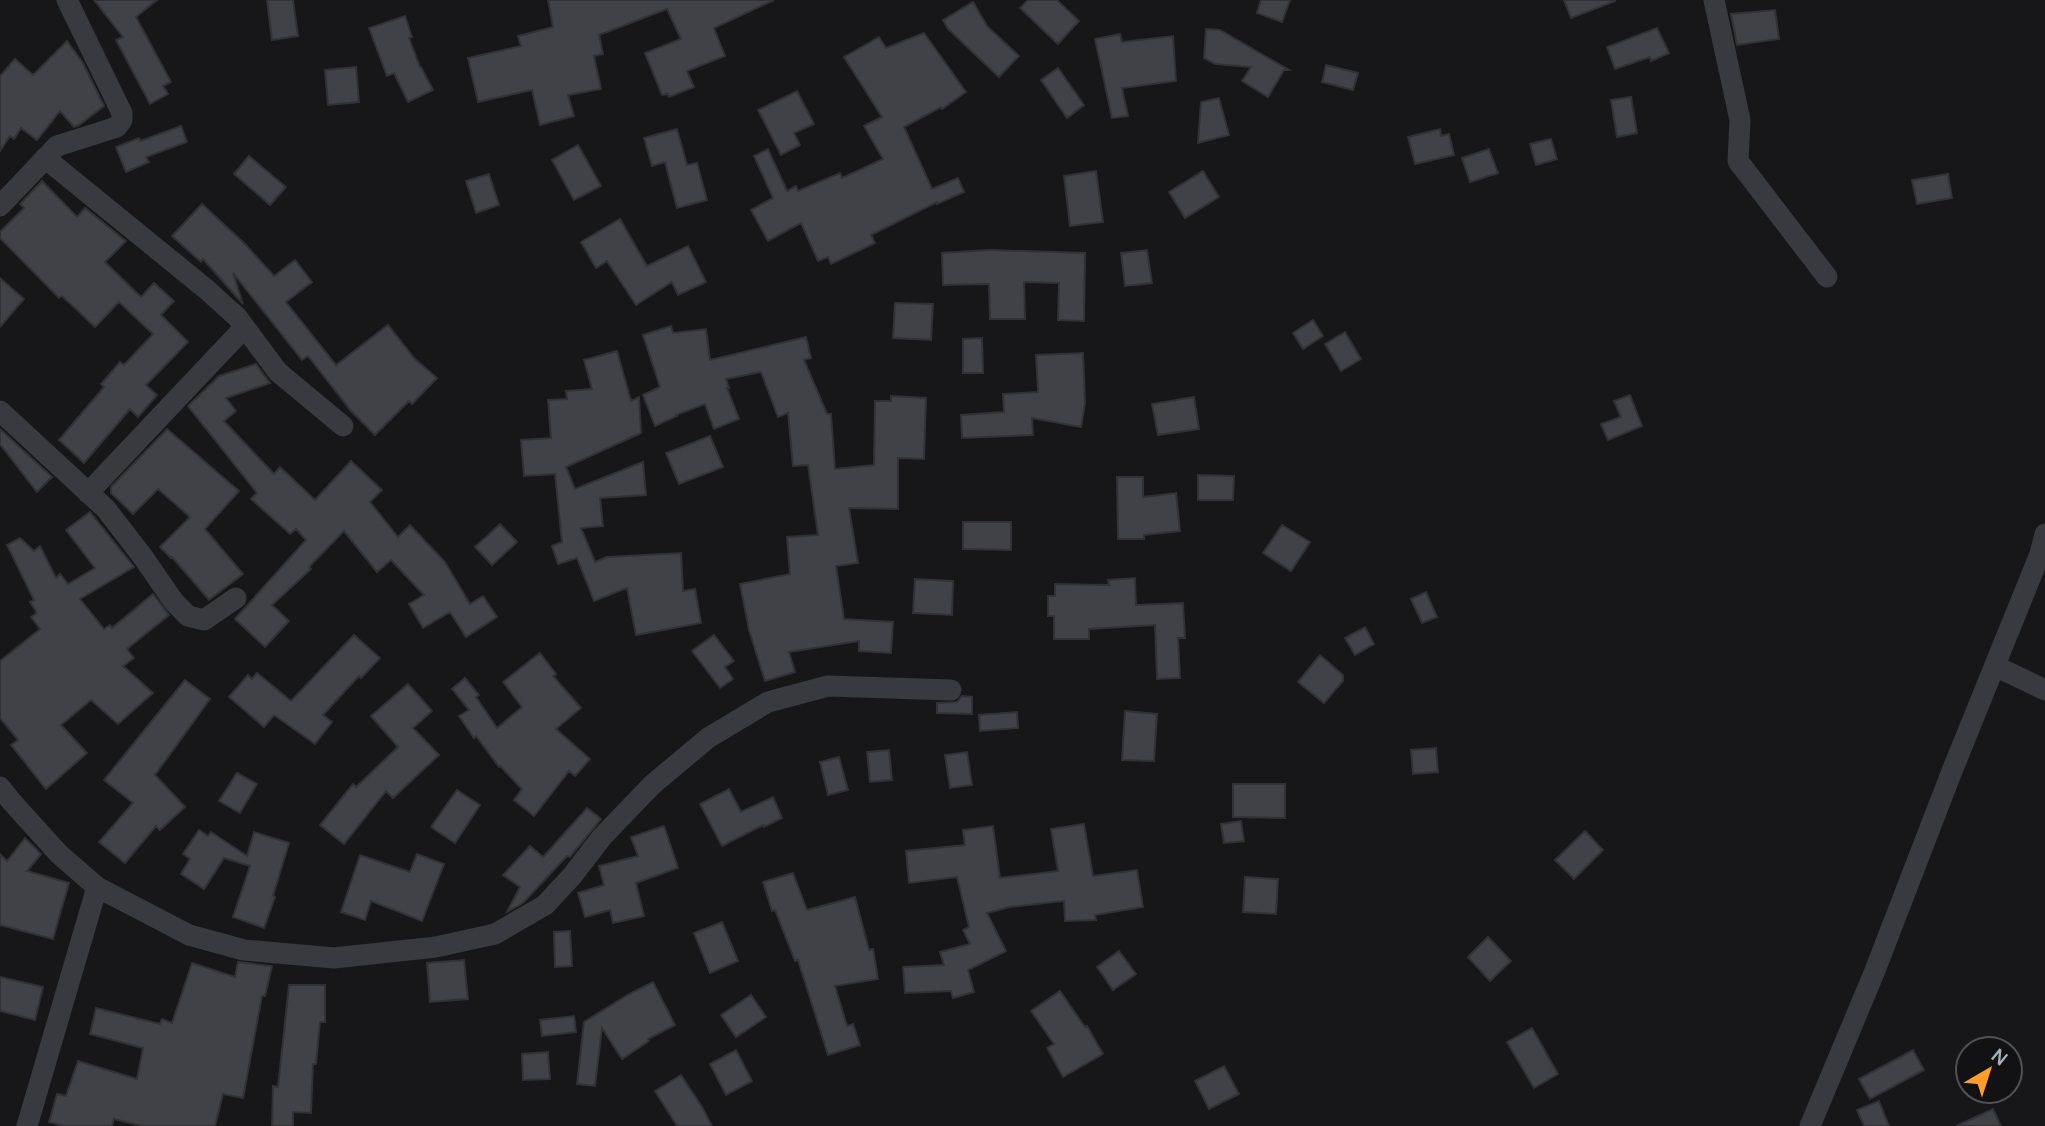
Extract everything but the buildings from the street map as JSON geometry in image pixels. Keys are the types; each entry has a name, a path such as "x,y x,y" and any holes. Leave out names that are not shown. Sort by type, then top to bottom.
{"street":[{"path":"0,206 57,146 117,127 121,120 122,113 67,0"},
{"path":"1714,0 1740,120 1738,161 1828,277"},
{"path":"45,158 206,289 236,317 278,372 343,426"},
{"path":"88,493 244,328"},
{"path":"0,411 106,509 143,556 174,602 188,616 204,620 236,598"},
{"path":"1810,1126 1874,973 2040,554 2045,534"},
{"path":"1995,666 2045,690"},
{"path":"0,787 59,854 97,887 189,935 244,950 334,958 436,947 495,934 545,905 572,876 602,836 652,785 708,738 768,702 828,686 951,690"},
{"path":"27,1126 97,887"}]}
